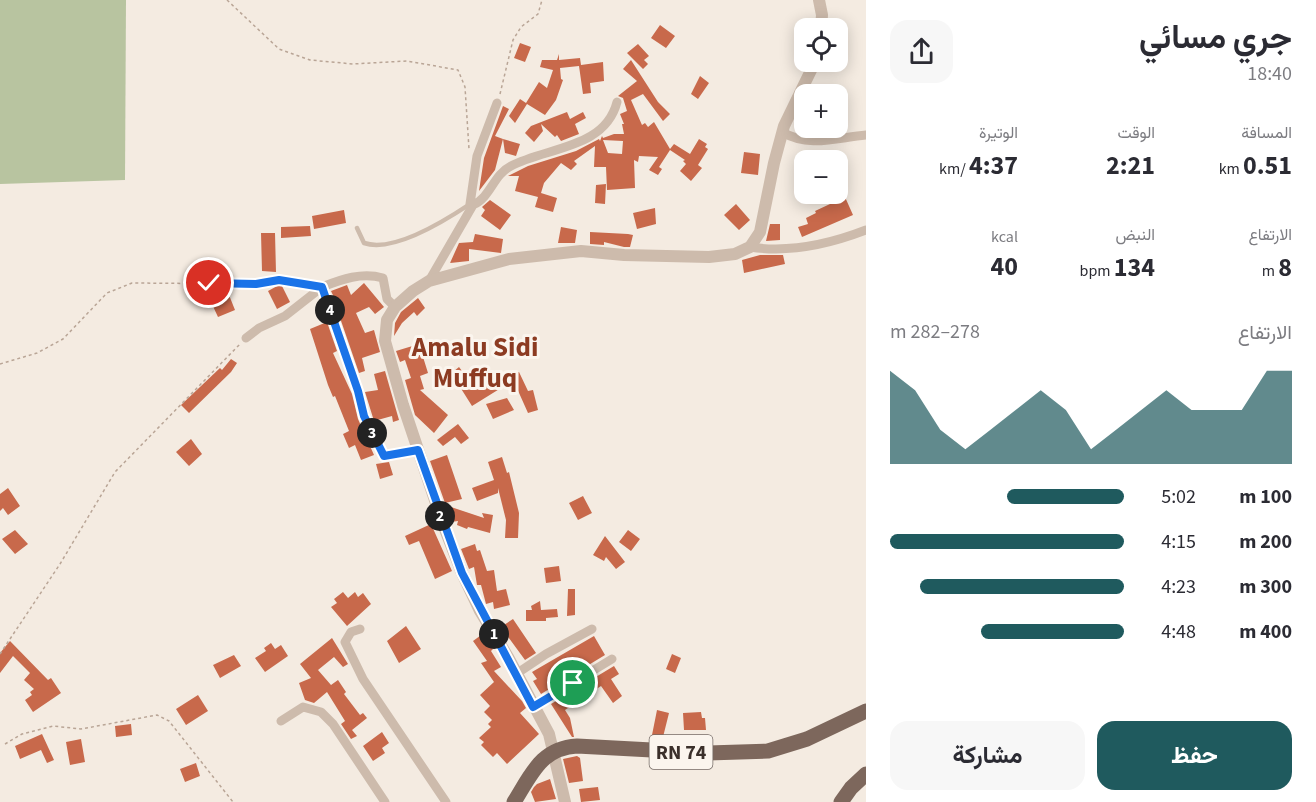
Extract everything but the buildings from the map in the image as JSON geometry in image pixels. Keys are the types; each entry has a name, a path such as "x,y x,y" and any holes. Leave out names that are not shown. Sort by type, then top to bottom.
{"main road":[{"name":"RN 74","path":"554,750 577,746 642,751 740,753 768,751 807,739 866,711"},
{"path":"514,802 537,767 554,750"},
{"path":"841,802 851,788 866,774"}],"street":[{"path":"819,0 822,18"},
{"path":"565,802 549,734 462,573 418,450 385,341 387,320 395,307 429,281 509,259 581,251 624,255 709,257 735,254 750,247 760,232 782,132 810,72"},
{"path":"472,205 483,201 497,178 509,166 545,152 565,148 590,137 614,115 617,102"},
{"path":"429,281 472,205 477,156 497,103"},
{"path":"782,132 797,141 811,142 866,135"},
{"path":"750,247 773,250 839,241 866,230"},
{"path":"246,338 259,328 285,316 322,287 345,278 371,275 383,278 387,299 395,307"},
{"path":"322,287 358,391 364,416 384,456 418,450"},
{"path":"360,629 351,632 345,642 354,662 363,679 446,802"},
{"path":"516,674 546,654 592,629"},
{"path":"533,707 612,659"},
{"path":"281,721 303,707 321,712 333,723 385,802"}],"lane":[{"path":"357,228 364,243 371,246 392,242 412,236 449,219 472,205"}],"path":[{"path":"227,0 279,49 310,60 353,64 406,61 458,70 465,87 470,132 469,152"},
{"path":"497,103 513,40 521,27 538,14 542,0"},
{"path":"0,364 37,353 63,339 106,293 132,283 256,284 279,280 322,287"},
{"path":"0,654 54,573 115,472 246,338"},
{"path":"5,744 22,734 53,726 81,729 157,715 169,721 233,802"}],"green space":[{"path":"0,0 126,0 125,180 0,184"}],"district":[{"name":"Amalu Sidi Muffuq","path":"475,362"}],"route":[{"path":"209,283 256,284 279,280 322,287 358,391 364,416 384,456 418,450 462,573 480,611 508,657 533,707 573,683"}]}
